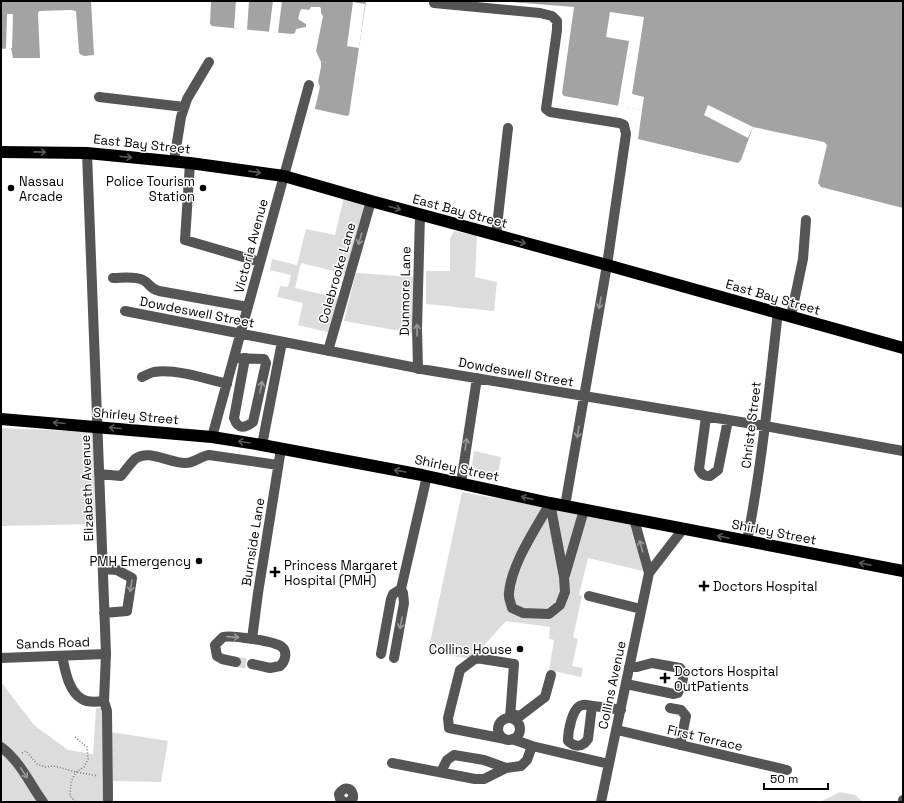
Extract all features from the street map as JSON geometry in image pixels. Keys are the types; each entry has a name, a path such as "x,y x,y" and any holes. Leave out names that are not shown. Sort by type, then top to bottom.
{"highway":[{"name":"East Bay Street","path":"1,152 88,153 174,161 284,176 371,202 607,265 903,348"},
{"name":"Shirley Street","path":"1,419 212,437 262,445 427,476 584,510 903,571"}],"street":[{"path":"434,3 540,13 552,16 557,21 557,30 546,109 550,112 619,123 624,125 625,128 626,134 607,265 565,506"},
{"path":"174,161 184,107 187,99 209,62"},
{"name":"Victoria Avenue","path":"212,437 309,85"},
{"path":"99,97 184,107"},
{"path":"496,236 508,128"},
{"name":"Elizabeth Avenue","path":"88,153 106,654 105,706 108,802"},
{"path":"190,163 185,240 260,262"},
{"name":"Colebrooke Lane","path":"328,351 371,202"},
{"name":"Dunmore Lane","path":"418,368 417,328 420,215"},
{"path":"791,316 803,259 806,220"},
{"path":"113,278 144,280 152,289 159,291 248,307"},
{"name":"Dowdeswell Street","path":"125,311 418,368 584,397 765,426 903,451"},
{"name":"Christe Street","path":"747,541 755,500 778,312"},
{"path":"262,445 282,342"},
{"path":"234,358 245,358 264,359 266,363 253,422 246,427 236,424 234,418 245,358"},
{"path":"142,377 154,372 165,371 227,384"},
{"path":"461,483 477,378"},
{"path":"222,400 236,404"},
{"path":"706,417 699,469 701,474 704,476 710,476 718,470 728,420"},
{"name":"Burnside Lane","path":"252,639 281,449"},
{"path":"99,474 121,476 135,459 150,455 187,463 204,456 215,455 278,465"},
{"path":"394,658 404,603 401,589 427,476"},
{"path":"550,503 564,577 565,592 560,605 549,614 523,613 512,608 508,594 512,577 520,557 550,503"},
{"path":"564,577 584,510"},
{"name":"Collins Avenue","path":"600,802 617,730 649,573 634,519"},
{"name":"Collins Avenue","path":"649,573 683,529"},
{"path":"103,569 117,570 132,578 127,611 104,613"},
{"path":"381,654 391,600 393,594 401,589"},
{"path":"589,596 642,609"},
{"path":"236,662 222,659 217,656 215,649 217,642 225,637 252,639 278,645 285,650 286,655 283,664 276,668 252,664"},
{"name":"Sands Road","path":"1,658 106,654"},
{"path":"62,656 68,679 73,690 82,699 105,706"},
{"path":"510,716 514,664 476,658 460,670 448,718 449,728 509,739 532,746 609,764"},
{"path":"626,684 674,694 678,693 684,677 683,671 680,668 652,663 637,668 629,668"},
{"path":"509,739 499,734 498,726 503,720 510,716 520,716 545,697 551,675"},
{"path":"592,706 621,710"},
{"path":"670,708 681,710 686,716 680,745"},
{"path":"509,739 518,735 520,728 517,721 510,716"},
{"name":"First Terrace","path":"617,730 787,770"},
{"path":"392,763 480,780 506,768 521,766 527,760 532,746"},
{"path":"1,748 10,754 17,762 43,802"},
{"path":"441,772 447,760 454,755 484,760 506,768"},
{"path":"344,802 340,799 339,794 341,790 346,788 351,790 353,794 353,798 349,802"}],"path":[{"path":"75,737 87,747 88,759 84,767 76,772 71,782 70,796 76,802"},
{"path":"22,754 26,751 37,764 45,767 54,766 98,776"}],"shaded area":[{"path":"1,1 91,1 94,55 84,56 79,52 76,11 39,11 40,58 13,58 11,48 1,49"},
{"path":"211,1 366,1 349,115 347,116 315,109 320,87 318,82 321,67 321,62 316,51 323,16 320,7 311,7 309,10 302,9 298,19 306,24 306,27 296,29 295,33 292,34 212,26 210,24"},
{"path":"499,1 903,1 903,208 821,187 818,183 827,145 824,142 753,127 741,160 738,163 638,139 642,110 564,96 562,93 574,7"},
{"path":"344,197 366,204 349,275 301,263 295,288 339,298 331,333 298,325 303,303 277,297 280,286 288,287 291,275 270,270 272,259 297,265 306,229 335,235"},
{"path":"454,231 477,236 475,277 497,282 494,311 426,304 426,271 450,271 450,239"},
{"path":"356,273 413,277 412,333 344,321"},
{"path":"1,428 93,432 95,524 1,526"},
{"path":"474,451 501,457 497,480 478,474 472,465"},
{"path":"462,492 631,523 643,571 588,558 579,595 582,596 573,637 578,639 572,666 583,668 581,677 549,670 554,640 549,639 550,627 506,621 472,659 428,652"},
{"path":"1,682 34,725 68,750 93,754 96,708 110,708 111,732 168,741 161,782 113,781 113,802 1,802"},
{"path":"840,792 855,795 863,802 820,802"}],"pier":[{"path":"236,1 249,1 247,30 234,28"},
{"path":"273,1 282,1 278,33 269,32"},
{"path":"353,2 365,4 359,48 347,46"},
{"path":"610,12 644,17 632,94 644,97 642,110 618,106 629,41 606,37"},
{"path":"7,14 13,14 12,48 6,49"},
{"path":"708,105 753,127 748,138 704,115"}],"tunnel":[{"path":"236,662 252,664"}],"place":[{"name":"Nassau Arcade","path":"11,188"},
{"name":"Police Tourism Station","path":"203,188"},
{"name":"PMH Emergency","path":"199,561"},
{"name":"Princess Margaret Hospital (PMH)","path":"275,572"},
{"name":"Doctors Hospital","path":"704,586"},
{"name":"Collins House","path":"520,649"},
{"name":"Doctors Hospital OutPatients","path":"665,678"}]}
